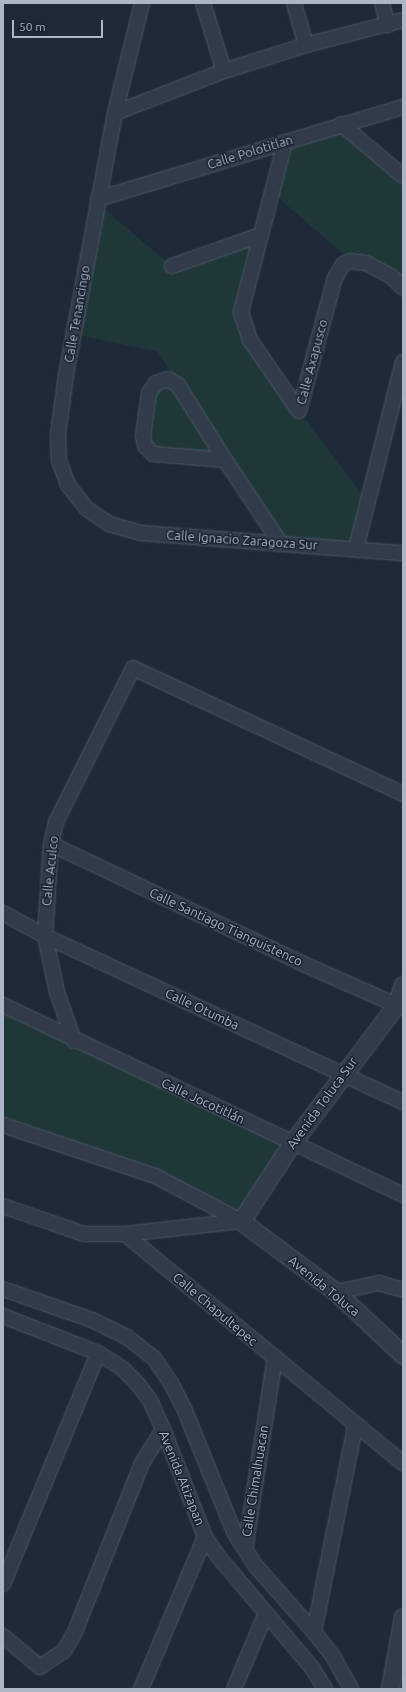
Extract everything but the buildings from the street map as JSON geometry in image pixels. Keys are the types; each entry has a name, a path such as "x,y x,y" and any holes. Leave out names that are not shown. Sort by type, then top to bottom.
{"street":[{"name":"Calle Tenancingo","path":"87,509 68,485 59,461 58,434 98,199 129,48 142,3"},
{"path":"203,3 224,71"},
{"path":"294,3 306,45"},
{"path":"382,3 388,25"},
{"path":"115,113 224,71 306,45 403,20"},
{"name":"Calle Polotitlan","path":"98,199 340,124 403,107"},
{"path":"340,124 403,176"},
{"name":"Calle Axapusco","path":"285,142 241,312 244,327 250,340 299,411 335,278 343,264 351,261 366,263 392,277 403,288"},
{"path":"172,266 260,235"},
{"path":"356,549 403,362"},
{"path":"225,460 153,454 145,446 143,436 149,393 156,383 168,379 178,385 225,460 281,544"},
{"name":"Calle Ignacio Zaragoza Sur","path":"87,509 110,524 141,533 403,553"},
{"name":"Calle Aculco","path":"74,1041 57,992 45,936 51,844 56,822 133,668 403,794"},
{"name":"Calle Santiago Tianguistenco","path":"51,844 299,962 400,1006"},
{"name":"Calle Otumba","path":"3,913 45,936 403,1102"},
{"name":"Avenida Toluca Sur","path":"241,1221 292,1143 343,1074 400,1006 403,985"},
{"name":"Calle Jocotitlán","path":"3,1005 74,1041 403,1195"},
{"path":"3,1125 155,1176 241,1221"},
{"path":"3,1206 84,1234 125,1234 241,1221"},
{"name":"Avenida Toluca","path":"241,1221 336,1292 403,1355"},
{"name":"Calle Chapultepec","path":"125,1234 355,1426 403,1463"},
{"path":"336,1292 379,1282 403,1290"},
{"path":"3,1289 92,1320 127,1337 154,1358 171,1383 186,1411 226,1519 244,1549"},
{"name":"Avenida Atizapan","path":"3,1316 98,1353 122,1368 137,1383 150,1400 163,1429 205,1537 217,1555 313,1669 325,1689"},
{"path":"3,1584 98,1353"},
{"name":"Calle Chimalhuacan","path":"275,1358 244,1549 255,1565 314,1632 334,1658 351,1689"},
{"path":"314,1632 355,1426"},
{"path":"3,1636 40,1667 64,1651 74,1634 142,1463 163,1429"},
{"path":"142,1689 205,1537"},
{"path":"234,1689 266,1613"},
{"path":"390,1689 403,1617"}],"green space":[{"path":"341,124 403,176 403,288 351,261 272,192 285,142"},
{"path":"94,201 172,266 260,235 241,312 299,411 368,502 356,549 281,544 225,460 145,446 156,383 178,384 158,352 74,334"},
{"path":"3,1005 292,1143 241,1221 155,1176 3,1125"}]}
